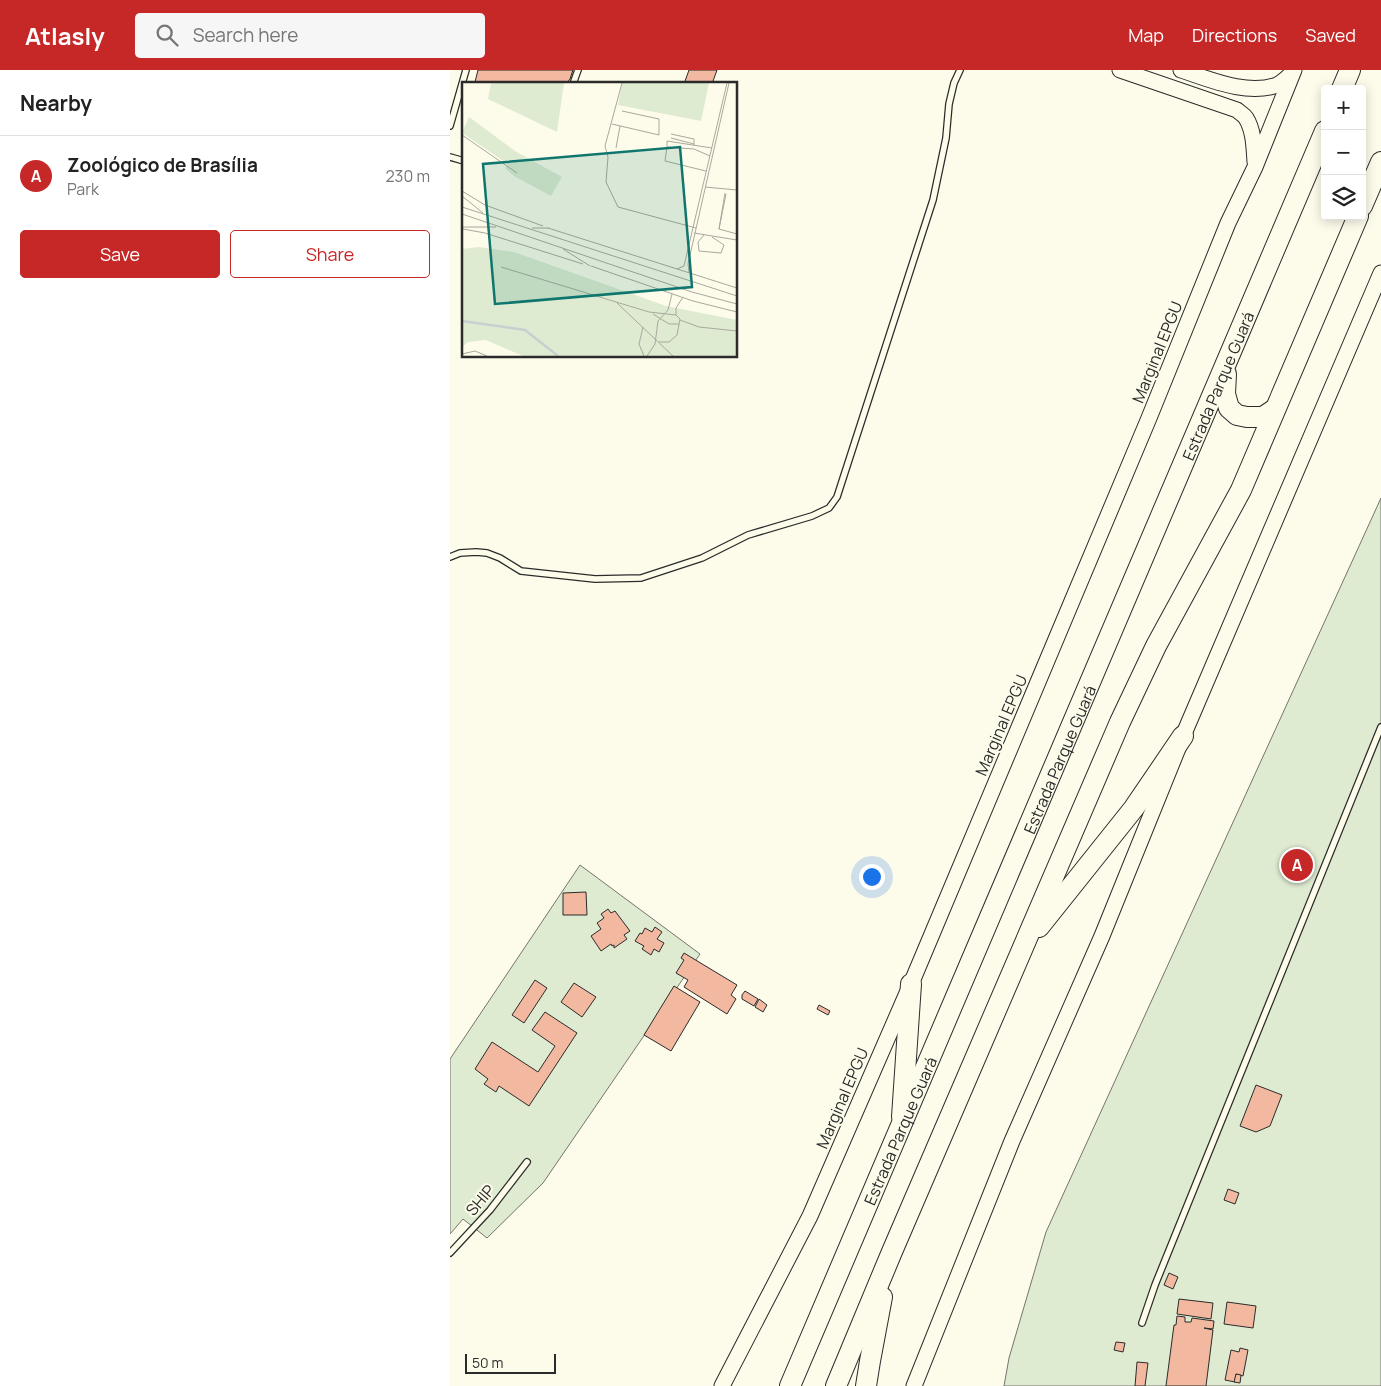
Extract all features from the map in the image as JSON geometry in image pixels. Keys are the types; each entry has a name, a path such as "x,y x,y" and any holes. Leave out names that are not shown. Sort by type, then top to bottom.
{"highway":[{"path":"1344,85 1350,70"},
{"name":"Estrada Parque Guará","path":"790,1386 901,1132 1226,370 1321,141"},
{"path":"1366,197 1381,162"},
{"path":"836,1386 1120,722 1156,646 1240,490 1356,220"},
{"path":"1226,370 1225,394 1229,408 1237,415 1263,417 1275,409"},
{"path":"1025,944 1134,808 1183,736"},
{"path":"901,1132 910,984"},
{"path":"866,1386 891,1254"}],"street":[{"path":"1120,70 1237,110 1246,117 1254,142 1255,167"},
{"path":"1181,70 1229,85 1251,88 1270,87 1278,84 1293,72"},
{"name":"Marginal EPGU","path":"722,1386 810,1216 1150,418 1228,223 1255,167 1293,72"},
{"path":"914,1386 1009,1150 1102,936 1183,736 1381,273"}],"lane":[{"path":"574,82 578,70"},
{"path":"450,557 460,553 487,553 500,558 521,571 595,578 641,578 702,558 748,535 812,516 829,508 837,497 933,200 946,138 949,104 954,83 960,70"},
{"path":"450,126 462,84"},
{"path":"1142,1323 1159,1276 1381,727"},
{"name":"SHIP","path":"450,1252 490,1210 527,1162"}],"green space":[{"path":"1381,498 1381,1386 1004,1386 1009,1358 1046,1232"},
{"path":"580,865 700,954 543,1183 487,1238 463,1219 450,1234 450,1059"}],"building":[{"path":"478,70 573,70 568,82 475,82"},
{"path":"689,70 717,70 713,82 685,82"},
{"path":"586,892 587,915 563,915 563,893"},
{"path":"608,909 611,913 615,911 630,931 624,935 627,939 614,948 614,945 612,946 611,944 601,951 591,936 601,929 597,923 604,918 601,914"},
{"path":"655,927 662,932 657,939 664,943 659,952 654,949 651,955 642,949 644,946 635,941 645,928 652,932"},
{"path":"684,953 737,985 731,995 736,999 727,1014 684,987 688,980 676,973 684,960 681,958"},
{"path":"535,980 547,988 524,1023 512,1015"},
{"path":"574,983 596,997 582,1017 561,1002"},
{"path":"674,986 700,1002 671,1051 644,1035"},
{"path":"745,991 758,999 754,1006 742,999"},
{"path":"759,999 767,1005 763,1012 755,1007"},
{"path":"819,1005 830,1011 828,1015 817,1009"},
{"path":"545,1012 577,1033 529,1106 499,1086 496,1092 484,1084 488,1079 475,1069 492,1042 538,1072 555,1046 532,1030"},
{"path":"1256,1085 1282,1095 1270,1126 1256,1132 1240,1126"},
{"path":"1228,1189 1239,1193 1235,1204 1224,1200"},
{"path":"1169,1273 1178,1277 1173,1289 1164,1285"},
{"path":"1179,1299 1213,1303 1211,1319 1177,1314"},
{"path":"1227,1302 1256,1306 1253,1328 1224,1324"},
{"path":"1177,1316 1185,1317 1185,1322 1191,1322 1192,1318 1214,1321 1213,1329 1204,1328 1213,1330 1206,1386 1166,1386 1174,1325 1176,1325"},
{"path":"1116,1342 1125,1343 1123,1352 1114,1350"},
{"path":"1240,1348 1248,1350 1243,1376 1236,1374 1235,1382 1225,1380 1231,1350 1239,1352"},
{"path":"1137,1362 1148,1363 1145,1386 1135,1386"},
{"path":"1236,1374 1241,1375 1240,1383 1234,1382"}],"place":[{"name":"Zoológico de Brasília","path":"1297,865"}]}
